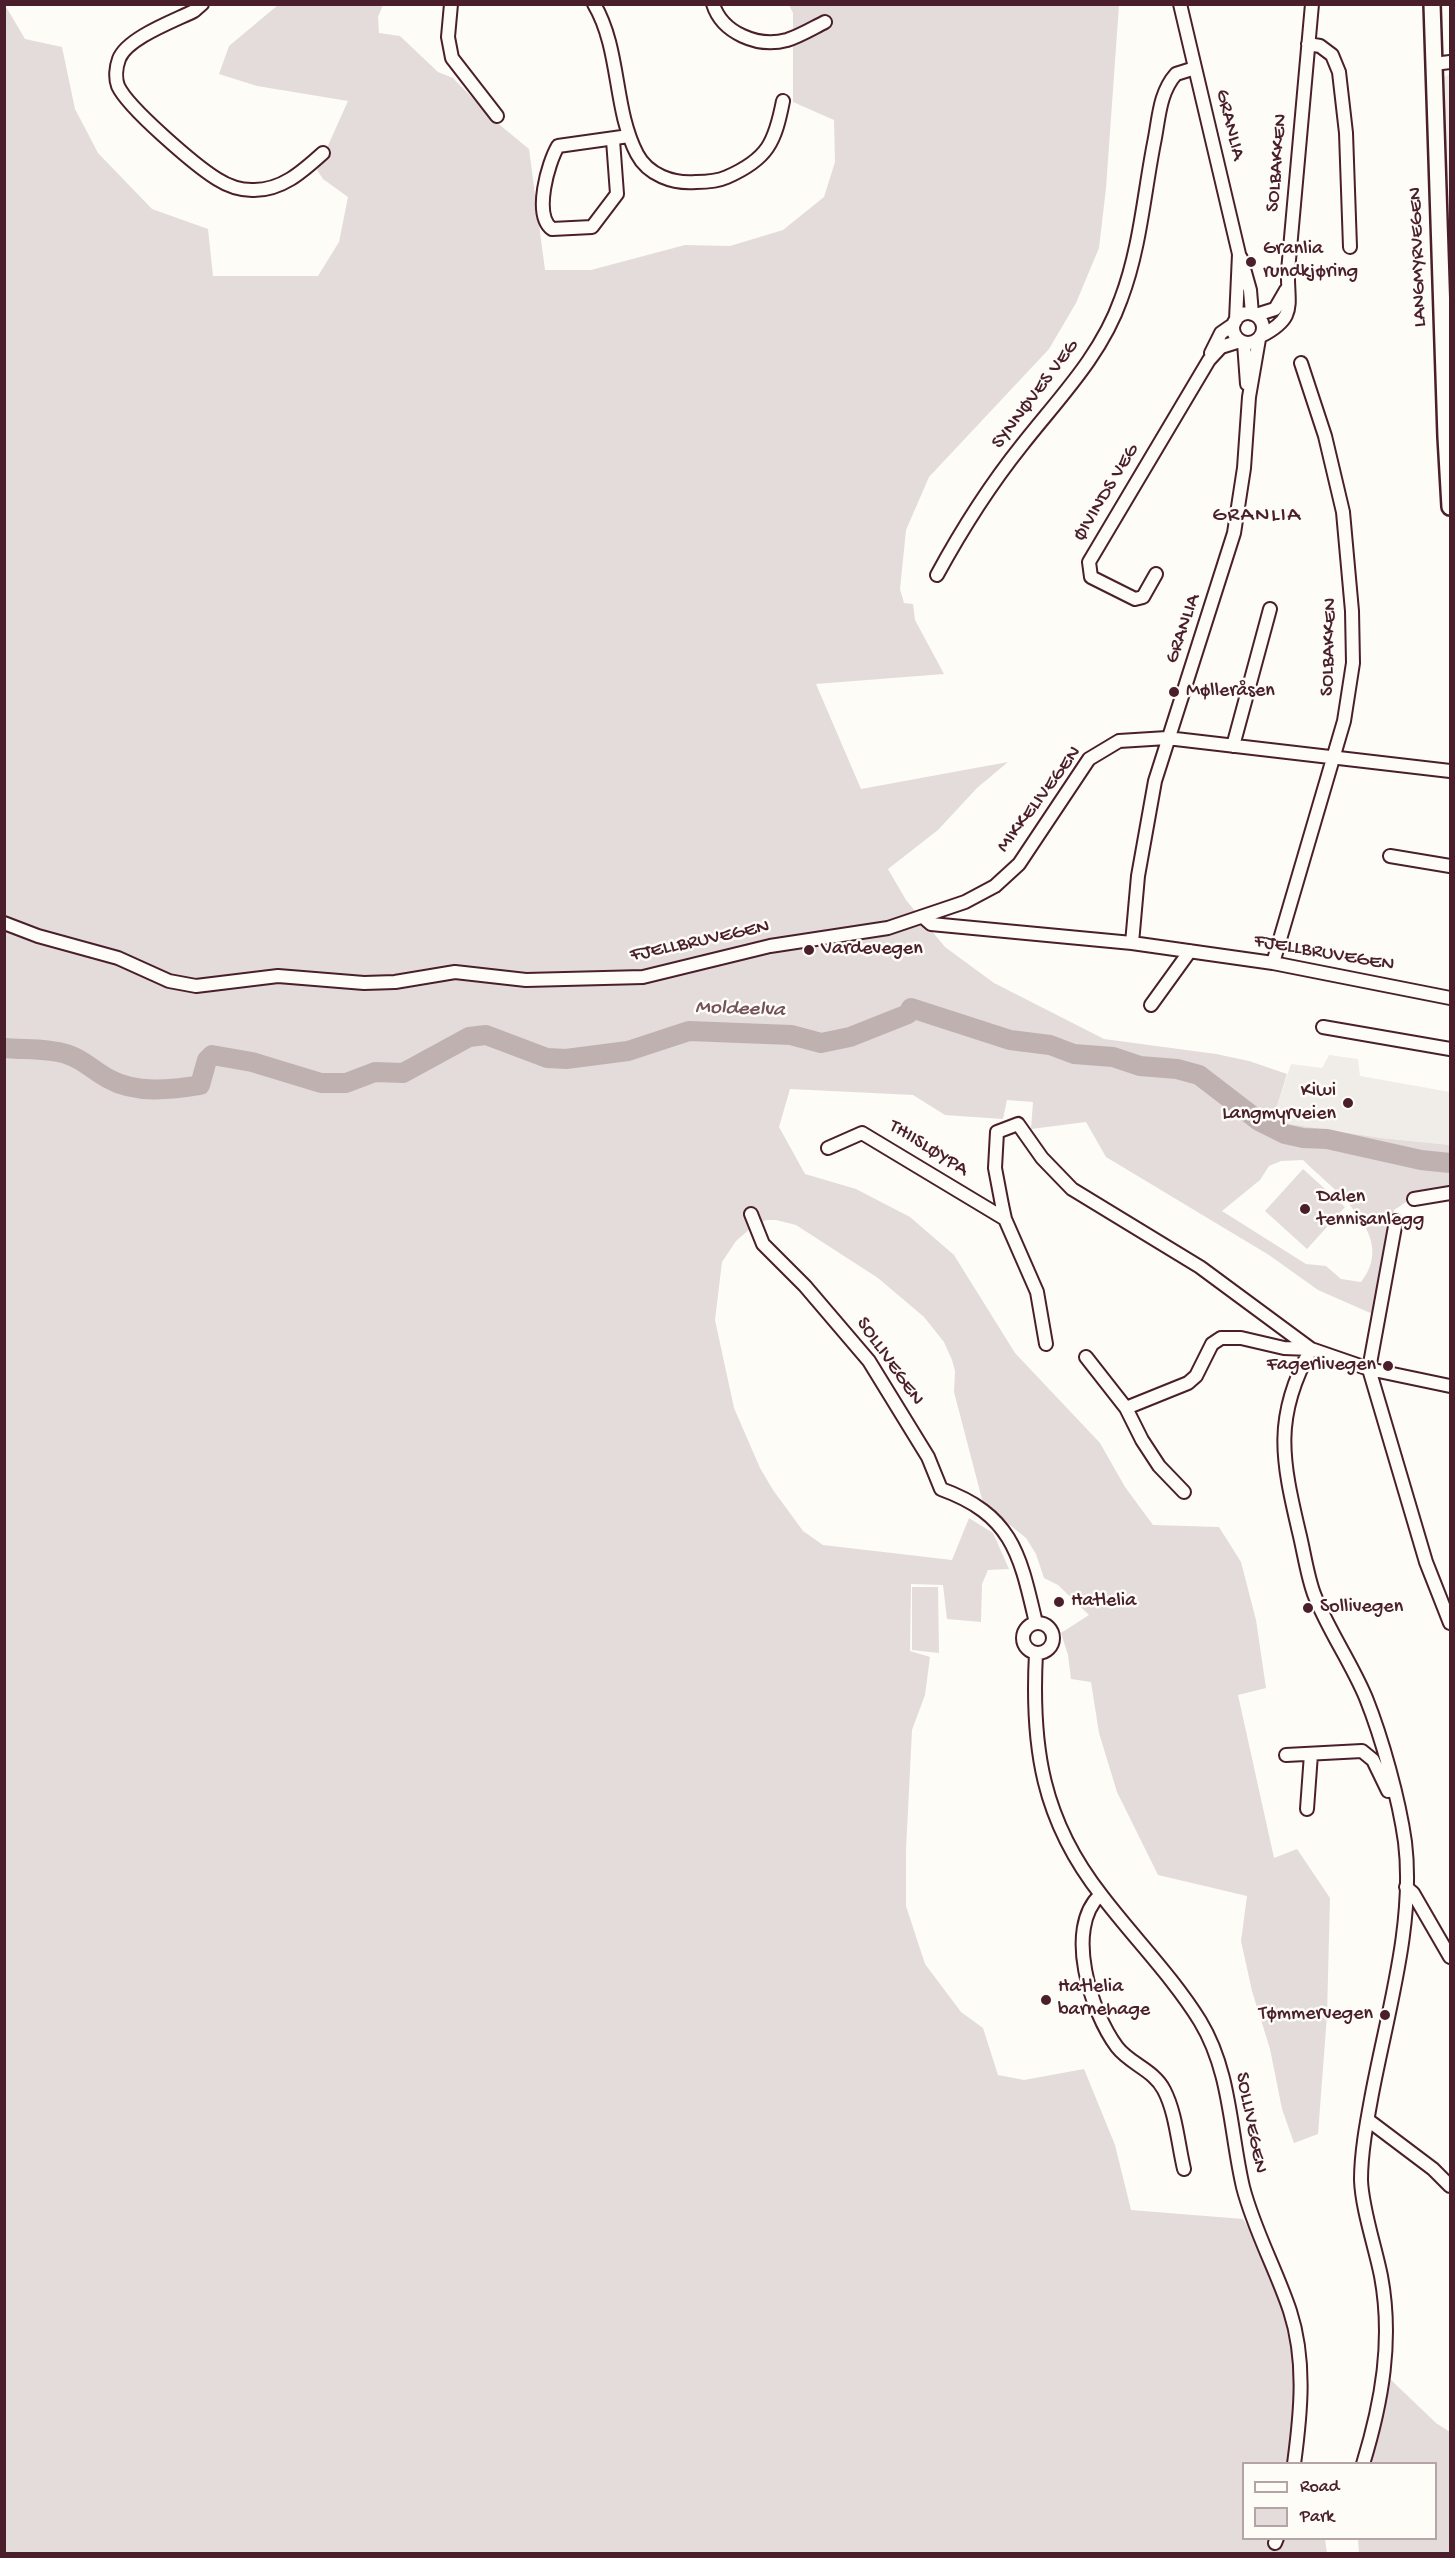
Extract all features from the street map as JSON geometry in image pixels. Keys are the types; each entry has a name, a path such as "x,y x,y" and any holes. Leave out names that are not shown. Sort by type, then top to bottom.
{"main road":[{"name":"LANGMYRVEGEN","path":"1432,4 1447,310 1450,507"}],"street":[{"path":"202,4 194,11 130,44 122,53 116,78 128,100 205,170 225,183 240,189 274,187 291,179 322,153"},
{"path":"451,4 448,37 452,57 497,117"},
{"path":"594,4 609,37 630,136 638,156 649,168 667,180 685,183 726,178 764,155 776,136 783,101"},
{"path":"712,4 724,24 740,36 757,40 785,40 825,22"},
{"name":"GRANLIA","path":"1180,4 1239,254 1234,333 1242,342 1249,397"},
{"name":"SOLBAKKEN","path":"1254,315 1275,309 1284,298 1287,286 1312,4"},
{"path":"1308,44 1320,46 1332,55 1339,72 1346,133 1350,246"},
{"path":"1434,64 1450,62"},
{"name":"SYNNØVES VEG","path":"937,574 962,529 1021,445 1066,394 1094,353 1121,300 1137,237 1164,95 1176,74 1196,68"},
{"path":"613,140 617,194 592,227 552,229 545,220 543,197 549,160 558,146 630,136"},
{"name":"GRANLIA","path":"1132,943 1145,828 1167,738 1215,598 1234,533 1245,468 1249,397 1263,324 1254,315 1245,263 1239,254"},
{"name":"SOLBAKKEN","path":"1260,337 1287,318 1289,304 1287,286"},
{"path":"1235,322 1243,314 1254,315"},
{"name":"ØIVINDS VEG","path":"1156,574 1143,597 1135,599 1091,577 1089,562 1209,360 1221,333 1235,322"},
{"path":"1242,342 1260,337"},
{"name":"ØIVINDS VEG","path":"1209,360 1221,347 1242,342"},
{"name":"SOLBAKKEN","path":"1272,963 1334,757 1352,681 1353,620 1348,550 1338,481 1300,363"},
{"path":"1233,746 1270,609"},
{"name":"MIKKELIVEGEN","path":"923,918 965,902 995,886 1019,864 1089,759 1119,741 1167,738 1450,771"},
{"path":"1390,856 1450,866"},
{"name":"FJELLBRUVEGEN","path":"4,923 38,936 78,945 118,958 169,981 196,986 278,976 364,983 395,982 455,972 526,980 643,977 778,944 888,928 923,918 931,924 1132,943 1272,963 1450,998"},
{"path":"1151,1005 1190,951"},
{"path":"1323,1027 1450,1049"},
{"path":"1046,1344 1037,1292 1005,1219 996,1168 997,1132 1018,1124 1042,1158 1072,1189 1200,1267 1311,1348 1370,1369 1450,1386"},
{"name":"THIISLØYPA","path":"828,1148 862,1132 1005,1219"},
{"path":"1414,1199 1450,1193"},
{"name":"SOLLIVEGEN","path":"750,1214 763,1244 805,1287 869,1361 928,1457 941,1489 964,1497 992,1515 1003,1528 1025,1575 1036,1623"},
{"path":"1396,1221 1370,1369 1425,1562 1450,1623"},
{"path":"1126,1408 1188,1383 1196,1376 1212,1344 1221,1338 1240,1338 1284,1348 1311,1348"},
{"path":"1311,1348 1300,1367 1286,1407 1283,1452 1290,1495 1314,1594 1367,1700 1381,1738 1404,1840 1406,1887 1399,1956 1368,2120 1361,2181 1382,2278 1388,2334 1386,2365 1373,2432 1363,2462"},
{"path":"1086,1357 1126,1408 1142,1440 1159,1466 1184,1492"},
{"name":"SOLLIVEGEN","path":"1036,1623 1046,1625 1053,1637 1048,1649 1036,1653 1025,1646 1023,1638 1029,1626 1036,1623"},
{"name":"SOLLIVEGEN","path":"1036,1653 1034,1719 1044,1784 1062,1831 1100,1895 1173,1982 1201,2023 1218,2062 1229,2101 1243,2186 1256,2230 1290,2312 1299,2349 1301,2382 1294,2462"},
{"path":"1286,1755 1362,1751 1373,1760 1385,1787 1394,1795"},
{"path":"1307,1809 1311,1754"},
{"path":"1406,1887 1413,1893 1450,1957"},
{"path":"1100,1895 1091,1904 1084,1936 1083,1964 1087,1982 1117,2047 1153,2076 1166,2092 1184,2169"},
{"path":"1368,2120 1432,2169 1450,2186"}],"shaded area":[{"path":"1450,74 1450,284 1445,234 1441,114 1443,77"},
{"path":"1329,1055 1358,1059 1360,1076 1450,1092 1450,1145 1381,1138 1277,1122 1273,1119 1291,1064 1322,1068"}],"green space":[{"path":"5,5 25,39 62,47 75,109 98,153 152,209 208,229 213,276 318,276 339,242 348,197 323,179 317,170 348,101 257,86 219,74 229,46 278,5 383,5 378,17 379,33 400,36 438,72 453,78 495,121 529,149 545,270 591,270 685,245 730,246 783,230 824,197 835,162 834,120 793,102 793,13 789,5 1119,5 1106,188 1099,248 1076,303 1049,349 929,477 906,530 900,589 904,603 913,604 915,620 944,674 816,684 861,789 1008,762 977,788 938,830 888,869 906,900 945,947 994,983 1104,1039 1216,1054 1249,1061 1287,1074 1273,1119 1277,1122 1381,1138 1450,1145 1450,1190 1417,1195 1394,1210 1375,1315 1318,1290 1269,1255 1106,1157 1086,1122 1031,1129 1033,1102 1007,1100 1003,1119 945,1115 913,1095 790,1089 779,1127 805,1174 856,1189 910,1217 954,1255 1015,1353 1100,1443 1125,1487 1153,1525 1219,1527 1241,1562 1256,1620 1266,1688 1238,1695 1274,1858 1297,1849 1330,1898 1327,2015 1318,2134 1294,2143 1282,2109 1270,2049 1252,1991 1241,1941 1247,1896 1158,1875 1117,1792 1099,1733 1091,1682 1071,1679 1068,1655 1061,1633 1089,1615 1058,1585 1044,1578 1036,1554 1026,1538 983,1503 954,1392 955,1371 944,1342 924,1317 878,1278 796,1225 776,1220 766,1220 751,1228 736,1241 722,1262 715,1320 734,1408 760,1468 803,1531 823,1545 952,1560 969,1518 993,1533 1009,1569 988,1570 982,1584 981,1622 947,1619 943,1585 911,1584 910,1651 930,1657 925,1695 912,1730 906,1850 906,1906 925,1964 961,2012 983,2028 998,2075 1024,2080 1084,2069 1115,2145 1131,2210 1243,2219 1274,2270 1298,2355 1287,2462 1242,2462 1242,2540 1325,2540 1327,2553 5,2554","holes":["1303,1160 1345,1199 1367,1231 1372,1247 1371,1264 1361,1282 1341,1279 1326,1266 1306,1264 1222,1211 1260,1180 1269,1166 1281,1161"]},
{"name":"Dalen tennisanlegg","path":"1303,1169 1345,1207 1307,1249 1265,1211"},
{"path":"912,1587 938,1587 939,1653 912,1650"},
{"path":"1390,2379 1436,2423 1450,2432 1450,2553 1359,2553 1358,2540 1437,2540 1437,2462 1369,2462"}],"waterway":[{"name":"Moldeelva","path":"4,1048 46,1050 69,1055 119,1084 142,1089 154,1090 200,1085 207,1060 212,1055 252,1062 321,1083 346,1083 375,1072 403,1073 469,1037 486,1035 547,1058 566,1059 628,1051 689,1031 791,1035 821,1043 850,1037 908,1014 911,1008 1010,1040 1050,1045 1074,1054 1113,1057 1140,1066 1177,1069 1199,1075 1259,1121 1285,1134 1303,1138 1327,1139 1421,1160 1450,1163"}],"place":[{"name":"Granlia rundkjøring","path":"1251,262"},
{"name":"Mølleråsen","path":"1174,692"},
{"name":"Vardevegen","path":"809,950"},
{"name":"Kiwi Langmyrveien","path":"1348,1103"},
{"name":"Dalen tennisanlegg","path":"1305,1209"},
{"name":"Fagerlivegen","path":"1388,1366"},
{"name":"Hatlelia","path":"1059,1602"},
{"name":"Sollivegen","path":"1308,1608"},
{"name":"Hatlelia barnehage","path":"1046,2000"},
{"name":"Tømmervegen","path":"1385,2015"}],"district":[{"name":"GRANLIA","path":"1257,517"}]}
